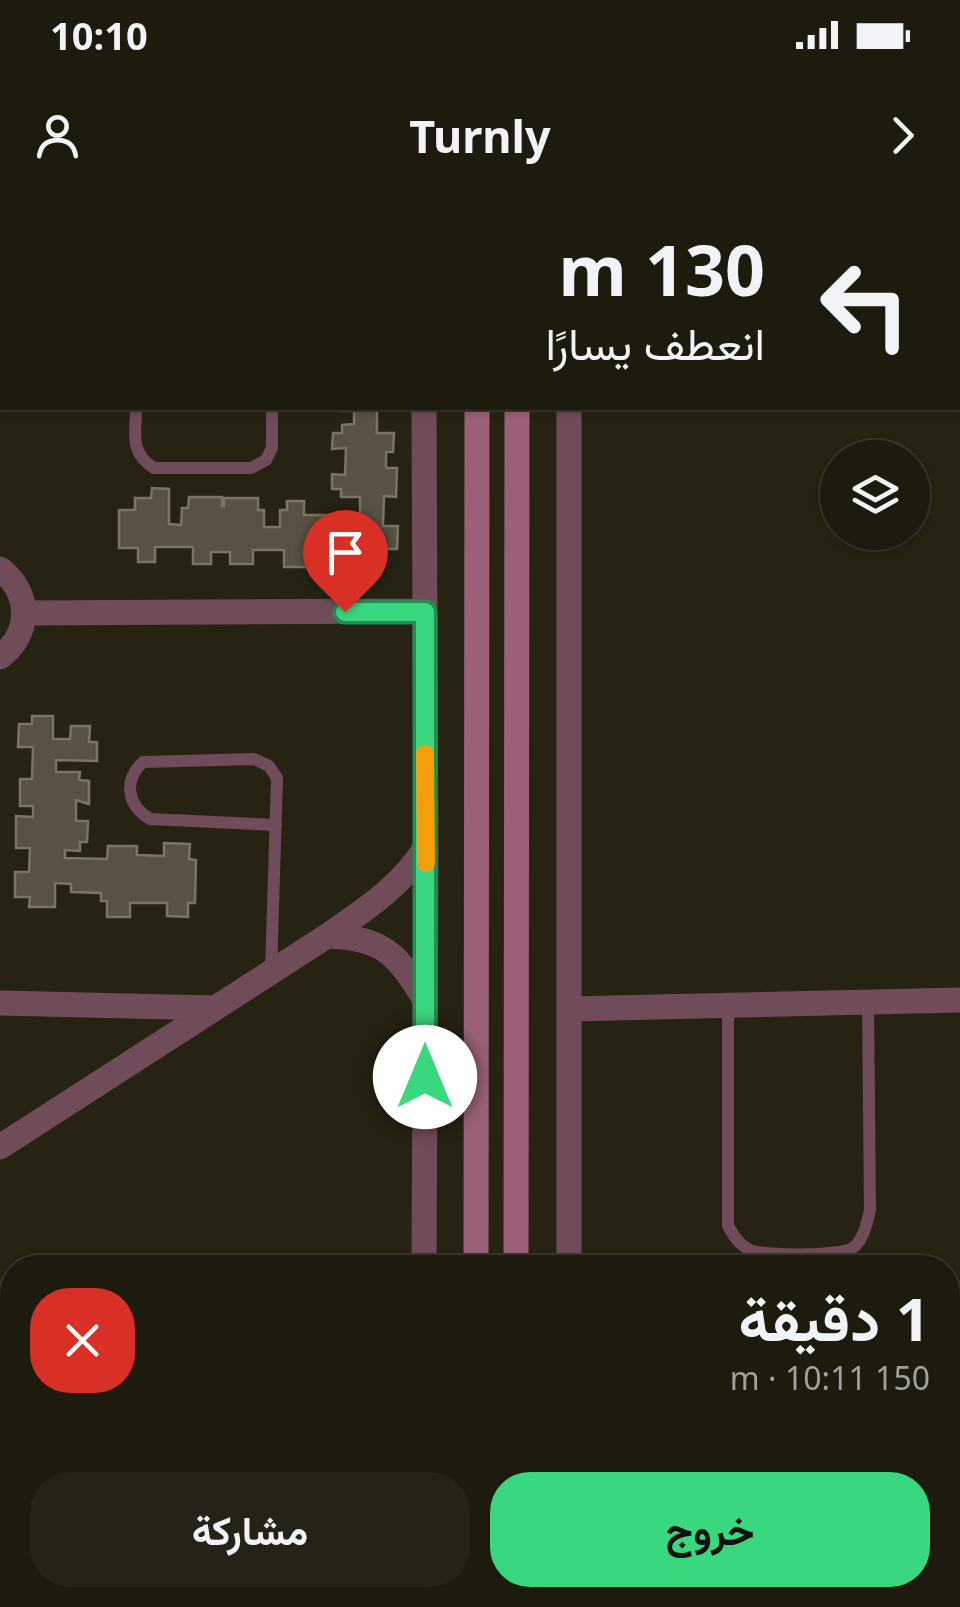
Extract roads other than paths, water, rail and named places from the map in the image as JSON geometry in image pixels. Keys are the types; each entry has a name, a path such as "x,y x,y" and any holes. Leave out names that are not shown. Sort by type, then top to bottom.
{"street":[{"path":"424,410 424,1255"},
{"path":"476,410 476,1255"},
{"path":"516,410 516,1255"},
{"path":"569,410 569,1255"},
{"path":"0,569 15,582 25,613 22,630 0,658"},
{"path":"25,613 425,612"},
{"path":"0,1146 327,936 391,890 414,868 426,848"},
{"path":"327,936 356,937 388,950 405,967 425,1000"},
{"path":"569,1009 960,1000"},
{"path":"0,1003 215,1008"}],"lane":[{"path":"136,410 136,449 144,462 154,468 251,468 266,460 272,448 272,410"},
{"path":"271,972 276,825 277,778 269,766 254,759 143,762 133,772 132,802 138,812 150,819 276,825"},
{"path":"728,1004 728,1226 735,1240 750,1250 842,1252 855,1246 865,1232 870,1210 868,1002"}]}
